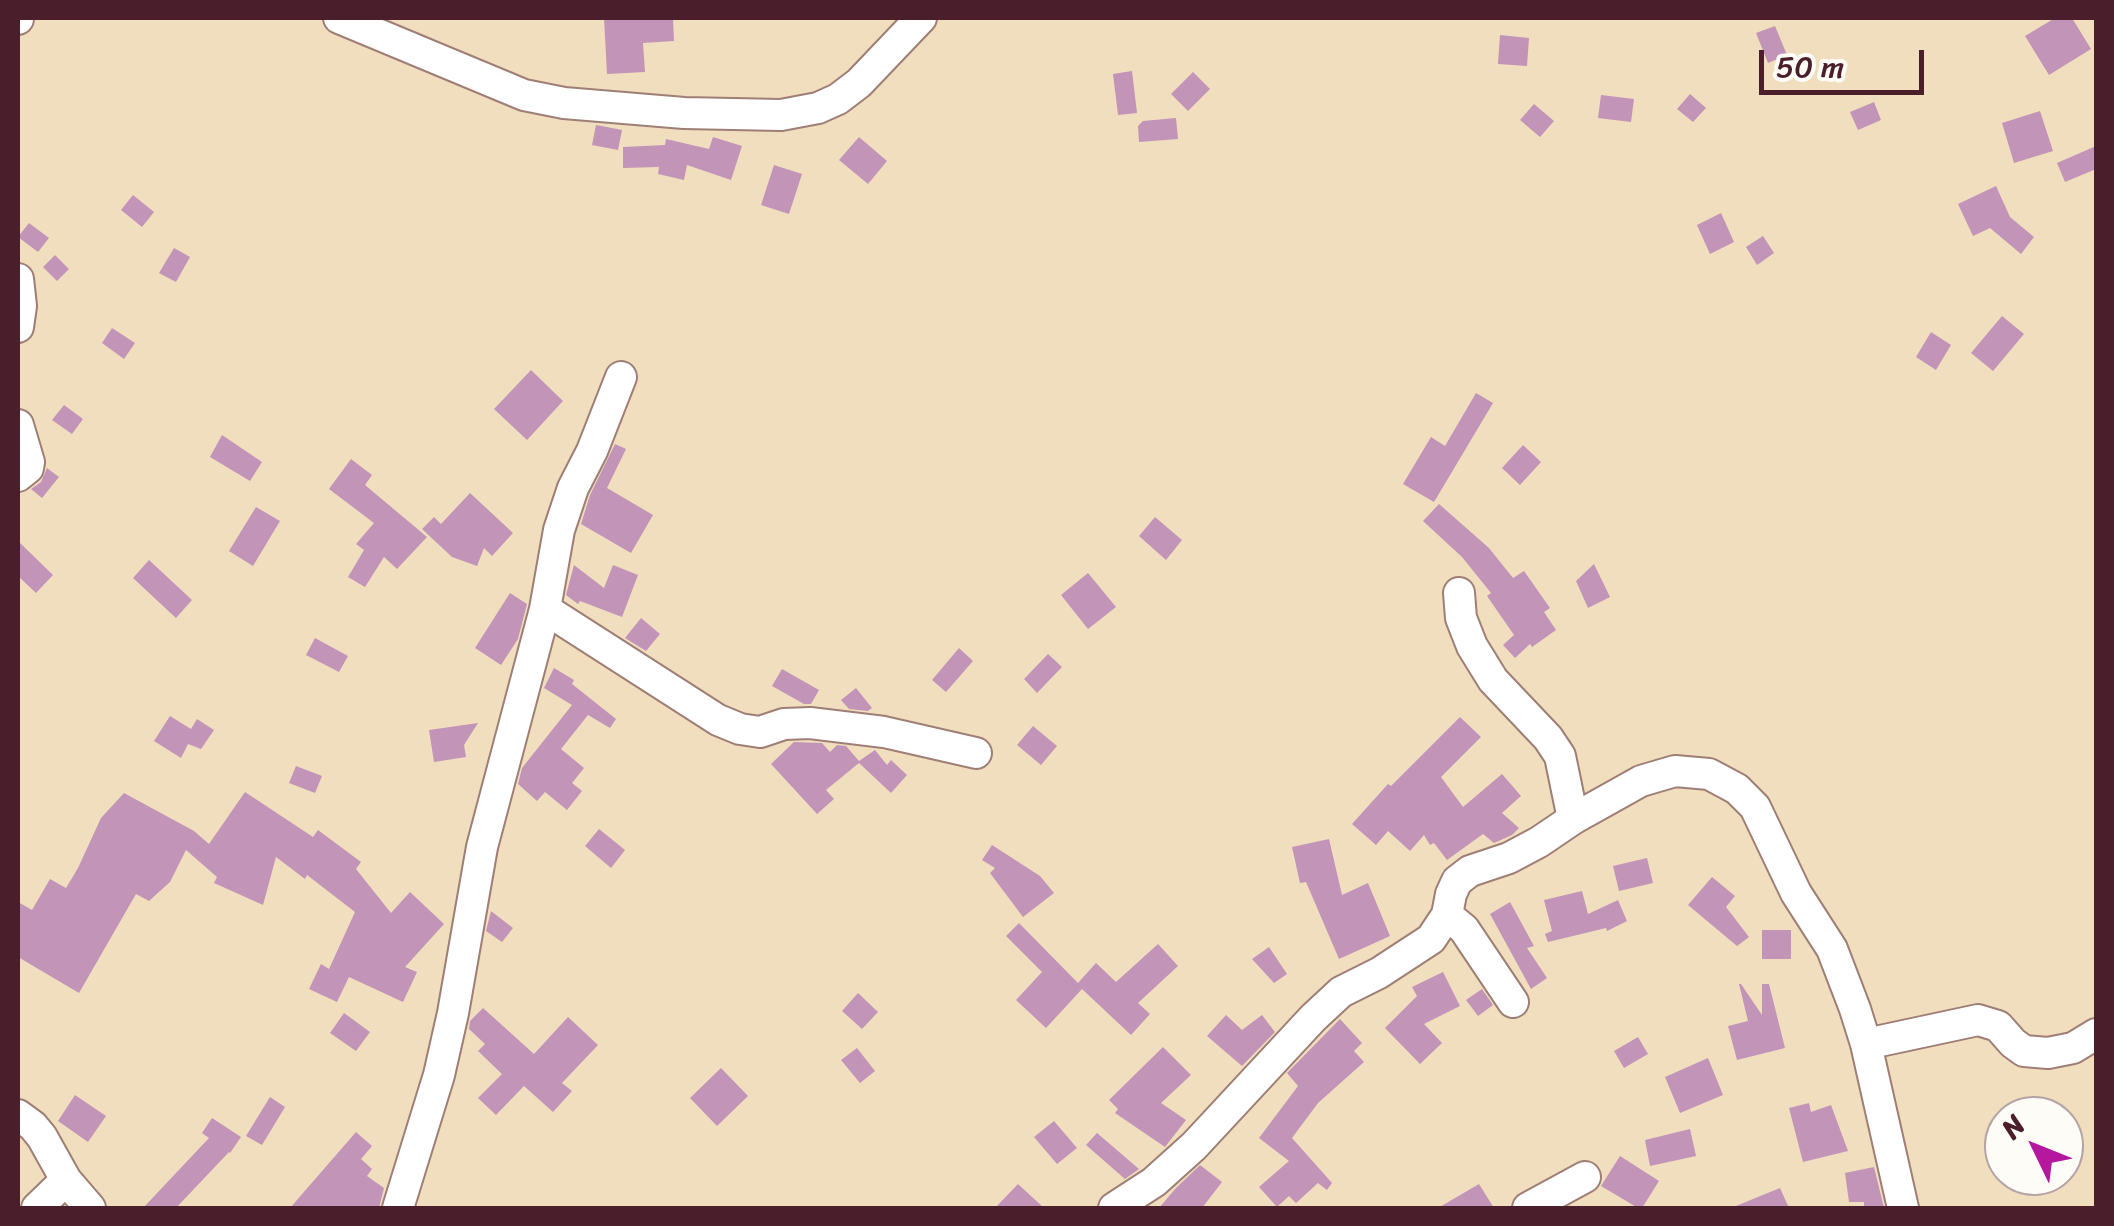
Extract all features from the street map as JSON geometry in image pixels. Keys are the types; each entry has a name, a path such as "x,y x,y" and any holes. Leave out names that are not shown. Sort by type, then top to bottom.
{"street":[{"path":"339,18 524,96 684,114 780,115 818,108 860,84 921,18"},
{"path":"18,280 18,327"},
{"path":"398,1208 439,1075 482,847 544,610 564,516 621,378"},
{"path":"18,425 29,462 18,476"},
{"path":"1459,593 1461,618 1472,646 1493,680 1560,756 1572,819"},
{"path":"544,610 718,720 740,729 760,732 784,724 810,723 884,732 976,753"},
{"path":"1114,1208 1154,1182 1194,1146 1340,992 1380,973 1431,939 1447,914 1457,881 1470,871 1510,858 1640,781 1675,772 1709,774 1737,788 1755,807 1796,893 1832,948 1866,1044 1903,1208"},
{"path":"1447,914 1464,930 1514,1002"},
{"path":"1866,1044 1978,1020 1998,1026 2024,1050 2048,1053 2073,1048 2096,1034"},
{"path":"18,1115 42,1136 66,1180 90,1208"},
{"path":"1528,1208 1585,1177"},
{"path":"37,1208 66,1180"}],"building":[{"path":"604,18 673,18 674,41 643,43 645,72 607,74"},
{"path":"2055,18 2072,18 2091,49 2049,75 2025,36"},
{"path":"1775,26 1787,55 1768,63 1756,33"},
{"path":"1500,35 1529,38 1527,66 1498,64"},
{"path":"1132,71 1137,113 1118,115 1113,74"},
{"path":"1193,72 1210,89 1188,111 1171,94"},
{"path":"1690,94 1706,108 1693,122 1677,109"},
{"path":"1601,95 1634,99 1631,122 1598,118"},
{"path":"1874,102 1881,120 1858,130 1850,112"},
{"path":"1534,104 1554,121 1540,137 1520,120"},
{"path":"2040,111 2053,151 2014,163 2002,123"},
{"path":"1176,118 1178,139 1139,142 1138,126 1143,121"},
{"path":"596,125 622,130 618,150 592,145"},
{"path":"713,137 742,146 731,180 687,165 684,180 658,174 659,167 623,168 623,147 665,145 666,139 709,149"},
{"path":"859,137 887,161 868,184 839,160"},
{"path":"2096,146 2096,169 2065,182 2057,163"},
{"path":"774,165 802,174 789,214 761,205"},
{"path":"1996,186 2010,217 2034,237 2021,254 1990,228 1973,236 1958,204"},
{"path":"133,195 154,212 142,227 121,210"},
{"path":"1721,213 1734,242 1710,254 1697,225"},
{"path":"29,223 49,238 38,252 18,237"},
{"path":"1763,236 1774,253 1757,265 1746,247"},
{"path":"174,248 190,257 176,282 159,273"},
{"path":"55,255 69,269 57,281 43,267"},
{"path":"2002,316 2024,334 1993,371 1971,353"},
{"path":"112,328 135,343 124,359 102,343"},
{"path":"1931,332 1951,345 1936,370 1916,357"},
{"path":"531,370 563,401 527,440 494,409"},
{"path":"1476,393 1493,403 1434,502 1403,484 1431,437 1445,446"},
{"path":"64,405 83,419 72,434 52,420"},
{"path":"222,435 262,462 250,481 210,457"},
{"path":"615,444 626,449 607,488 653,515 631,553 581,524 590,495"},
{"path":"1523,445 1541,462 1520,485 1502,468"},
{"path":"351,459 372,475 365,485 427,537 397,569 384,557 365,587 348,577 364,550 356,544 374,523 329,489"},
{"path":"47,468 59,477 42,498 31,489 41,482"},
{"path":"470,493 513,533 492,556 484,548 477,566 452,557 422,529 434,517 441,524"},
{"path":"1439,504 1489,548 1513,578 1524,571 1550,608 1544,612 1556,630 1532,647 1530,644 1515,658 1503,645 1514,635 1487,596 1491,593 1462,557 1423,521"},
{"path":"256,507 280,521 253,566 229,551"},
{"path":"1155,517 1182,540 1166,560 1139,536"},
{"path":"18,541 53,575 36,593 18,576"},
{"path":"149,560 192,600 176,618 133,578"},
{"path":"1594,564 1610,597 1588,608 1576,581"},
{"path":"574,565 604,588 613,565 638,575 622,617 580,601 578,604 566,595"},
{"path":"1088,573 1116,607 1088,629 1061,595"},
{"path":"510,593 527,604 518,639 501,665 475,648"},
{"path":"641,618 660,634 646,651 625,638"},
{"path":"315,638 348,656 339,672 306,655"},
{"path":"959,648 973,661 946,692 932,680"},
{"path":"1048,654 1062,667 1037,693 1024,679"},
{"path":"554,668 574,680 572,684 616,719 610,728 588,715 561,749 584,768 572,783 582,791 567,810 545,792 537,801 518,784 522,768 572,705 544,688"},
{"path":"782,669 819,690 811,704 772,686"},
{"path":"856,688 872,708 868,711 849,709 841,700"},
{"path":"170,716 191,729 197,719 214,730 201,749 188,744 181,758 154,741"},
{"path":"1460,717 1481,737 1441,777 1463,807 1502,774 1521,796 1502,813 1519,828 1494,843 1483,834 1447,860 1424,835 1410,851 1388,831 1376,845 1352,824 1388,784 1391,786"},
{"path":"478,723 464,745 466,757 434,762 429,730"},
{"path":"1033,726 1057,746 1041,765 1017,745"},
{"path":"794,742 822,743 830,752 837,745 846,746 859,761 875,750 887,765 891,760 907,775 891,793 859,763 826,790 834,799 817,814 771,764"},
{"path":"296,766 322,776 315,793 289,783"},
{"path":"245,792 313,837 318,830 361,862 356,869 391,913 410,892 444,924 405,967 417,972 403,1002 349,977 337,1002 309,989 321,964 329,969 355,912 276,857 263,905 214,883 217,877 186,850 170,882 149,901 136,894 79,993 18,957 18,902 32,910 50,879 66,888 101,818 124,793 194,831 209,844"},
{"path":"599,829 625,850 611,868 585,846"},
{"path":"1329,839 1342,895 1368,883 1390,936 1339,959 1306,882 1300,883 1292,847"},
{"path":"992,845 1040,876 1054,893 1023,917 990,873 995,868 982,860"},
{"path":"1647,858 1653,883 1619,891 1613,866"},
{"path":"1712,877 1735,896 1726,907 1749,937 1737,946 1688,905"},
{"path":"1582,891 1588,914 1618,900 1627,921 1607,931 1606,928 1548,942 1545,934 1552,931 1544,900"},
{"path":"1510,902 1534,946 1527,948 1547,978 1531,989 1490,914"},
{"path":"491,911 513,928 502,942 486,931"},
{"path":"1019,923 1078,983 1096,963 1116,982 1158,944 1178,966 1138,1003 1150,1014 1131,1035 1082,989 1046,1028 1016,1000 1042,972 1006,936"},
{"path":"1762,930 1791,930 1791,959 1762,959"},
{"path":"1269,947 1287,974 1274,983 1252,959"},
{"path":"1443,972 1460,1006 1424,1024 1442,1043 1420,1064 1385,1028 1417,996 1412,987"},
{"path":"1739,984 1762,1015 1762,984 1769,984 1785,1048 1737,1060 1728,1026 1748,1021"},
{"path":"1482,989 1493,1005 1478,1016 1466,1000"},
{"path":"858,993 878,1012 862,1029 842,1011"},
{"path":"483,1008 534,1054 568,1017 598,1045 562,1083 572,1091 553,1112 524,1086 496,1115 478,1098 502,1074 478,1051 485,1044 469,1029 470,1021"},
{"path":"344,1013 370,1032 356,1051 330,1033"},
{"path":"1226,1015 1242,1030 1262,1015 1275,1032 1242,1066 1207,1036"},
{"path":"1340,1019 1362,1043 1354,1051 1364,1062 1318,1103 1292,1138 1332,1183 1327,1190 1318,1183 1296,1203 1289,1196 1277,1207 1259,1187 1289,1161 1259,1138 1298,1086 1287,1073"},
{"path":"1638,1037 1648,1054 1624,1068 1614,1051"},
{"path":"1163,1047 1191,1075 1161,1103 1186,1120 1165,1147 1115,1113 1118,1109 1109,1100"},
{"path":"857,1048 875,1071 860,1083 841,1060"},
{"path":"1708,1058 1723,1095 1680,1113 1665,1077"},
{"path":"721,1068 748,1096 717,1126 690,1098"},
{"path":"75,1095 106,1116 88,1142 58,1121"},
{"path":"270,1097 285,1107 262,1145 246,1136"},
{"path":"1809,1103 1811,1112 1831,1105 1848,1151 1803,1162 1789,1108"},
{"path":"212,1118 241,1137 230,1153 176,1208 143,1208 209,1138 202,1133"},
{"path":"1054,1121 1077,1148 1057,1164 1034,1137"},
{"path":"1690,1129 1696,1156 1650,1166 1645,1140"},
{"path":"356,1132 372,1146 361,1159 372,1169 367,1176 384,1188 379,1208 290,1208"},
{"path":"1097,1133 1139,1169 1125,1179 1086,1145"},
{"path":"1620,1156 1659,1181 1642,1208 1601,1186"},
{"path":"1200,1165 1222,1182 1202,1208 1159,1208 1175,1189"},
{"path":"1874,1167 1884,1208 1864,1208 1864,1202 1849,1202 1845,1173"},
{"path":"1018,1184 1044,1208 995,1208"},
{"path":"1479,1184 1494,1208 1438,1208"},
{"path":"1780,1188 1789,1208 1731,1208"}]}
